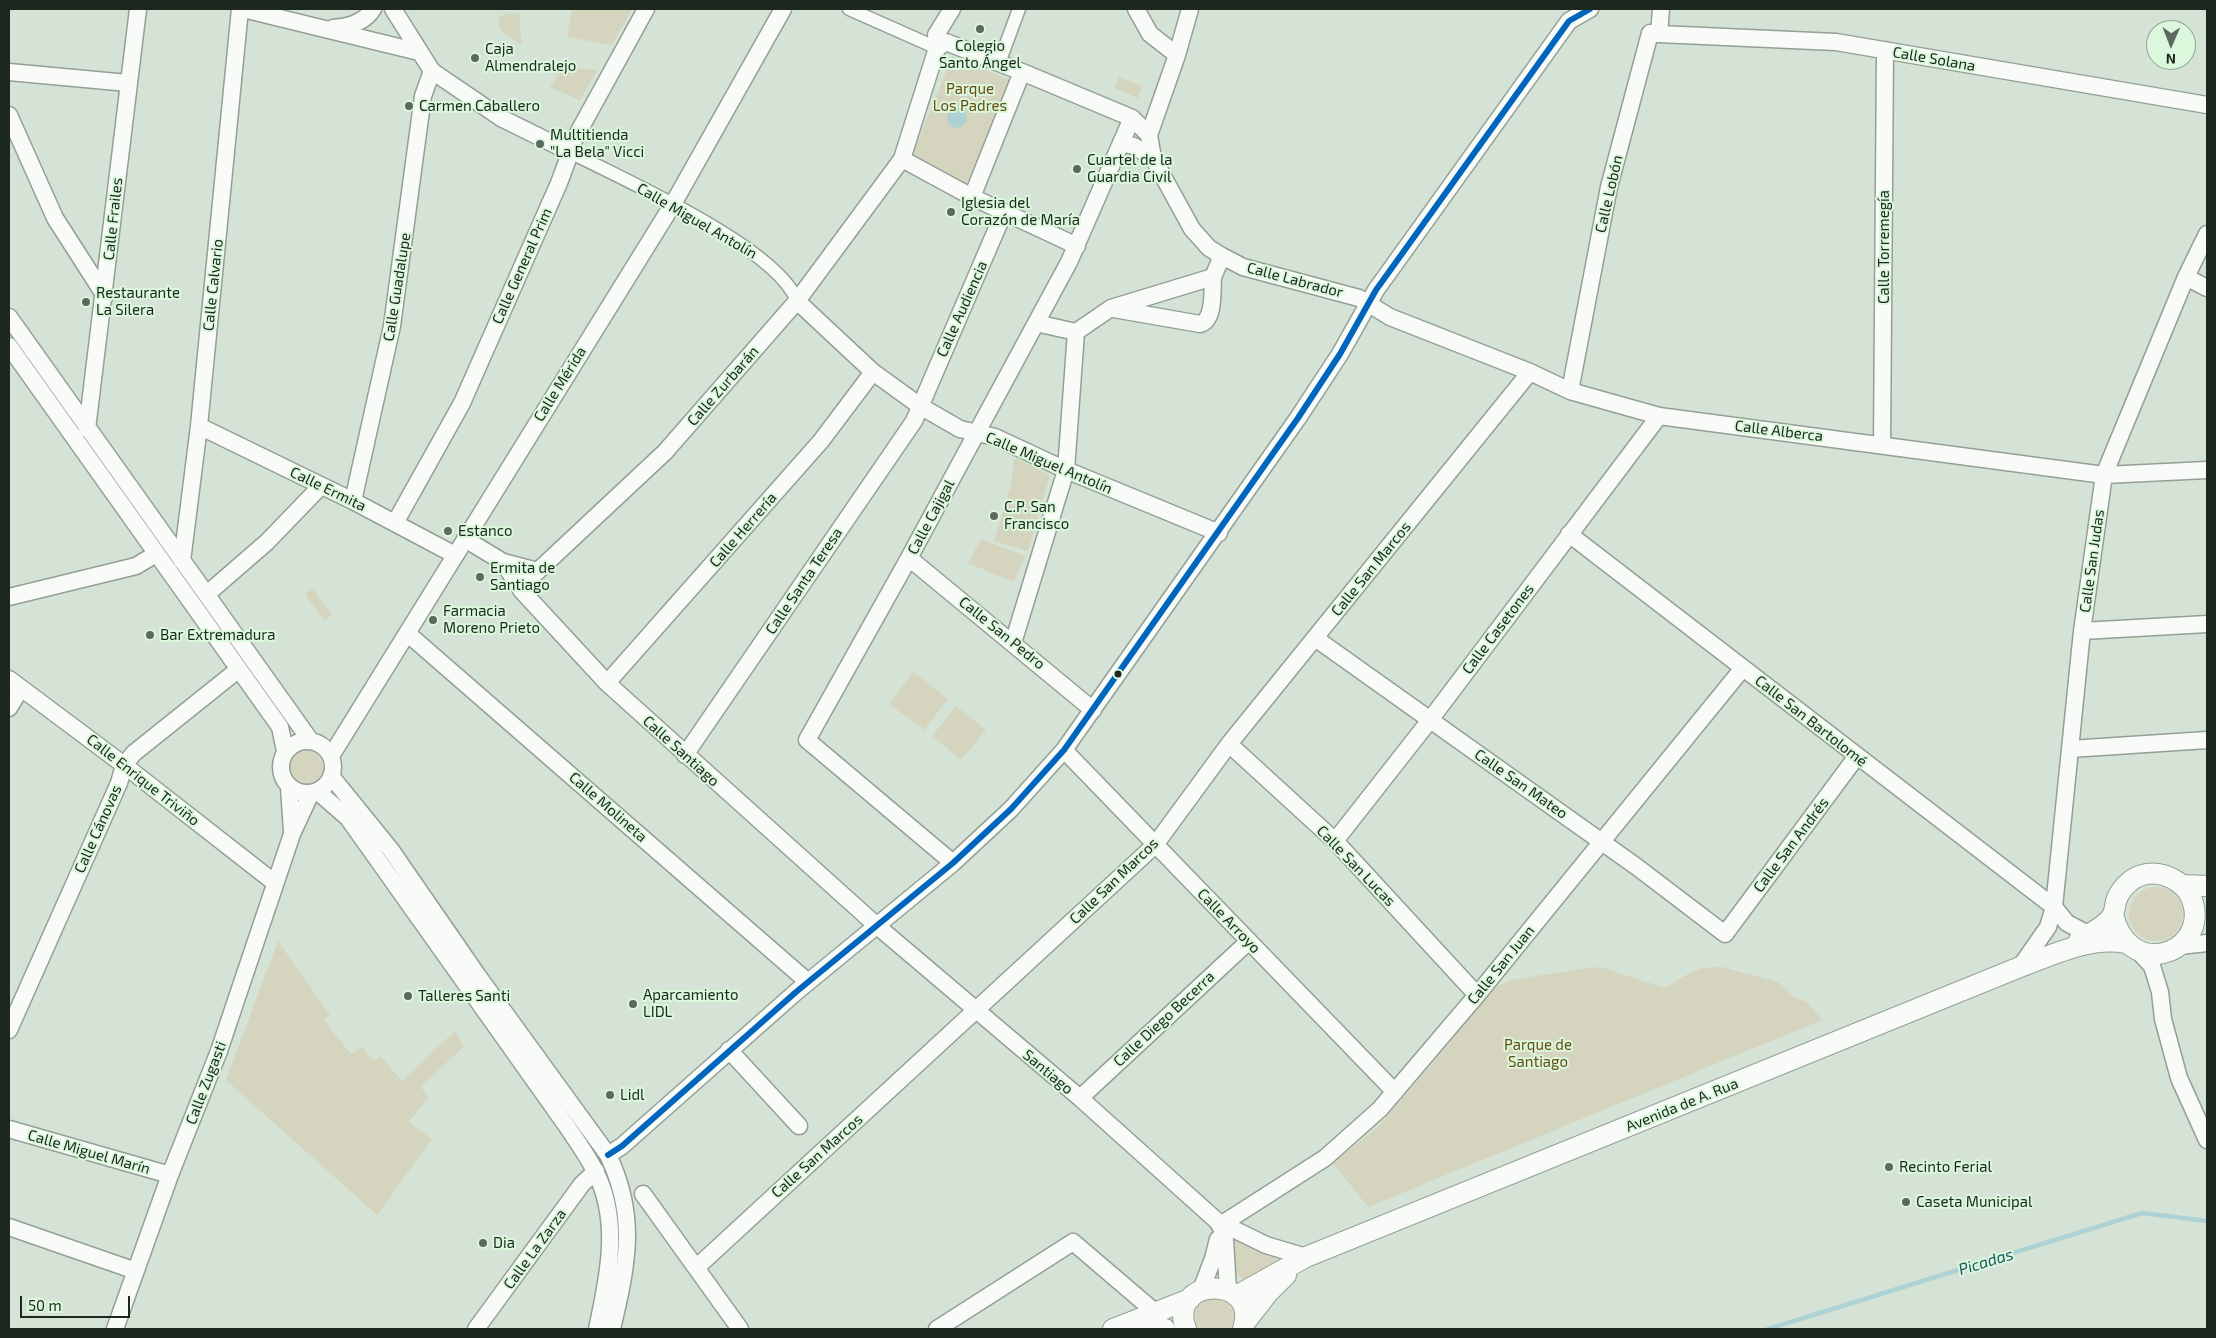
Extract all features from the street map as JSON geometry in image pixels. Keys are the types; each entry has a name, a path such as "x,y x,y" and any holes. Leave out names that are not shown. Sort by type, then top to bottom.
{"street":[{"name":"Calle Frailes","path":"87,429 105,296 128,82 138,9"},
{"path":"242,9 419,52"},
{"name":"Calle Calvario","path":"182,561 199,426 242,9"},
{"path":"328,29 356,23 368,16 373,9"},
{"name":"Calle Miguel Antolín","path":"393,9 432,71 501,118 672,204 753,251 793,290 797,302 873,372 920,406 960,430 995,437 1066,470 1219,533"},
{"name":"Calle General Prim","path":"395,523 462,403 559,183 569,156 568,151 646,9"},
{"name":"Calle Mérida","path":"331,756 672,204 783,9"},
{"path":"849,9 937,48 942,43 952,43 1132,118 1148,135 1177,55 1190,9"},
{"name":"Calle Zurbarán","path":"522,591 526,582 665,452 797,302 902,159 937,48 936,35 952,9"},
{"path":"999,63 1020,9"},
{"path":"1136,9 1150,34 1177,55"},
{"path":"608,1155 622,1146 808,982 953,863 1011,809 1064,750 1219,533 1298,418 1370,304 1376,290 1569,21 1590,9"},
{"path":"1659,34 1660,9"},
{"name":"Calle Lobón","path":"1570,390 1609,187 1650,33 1659,34"},
{"name":"Calle Solana","path":"1659,34 1836,42 2207,105"},
{"name":"Calle Torremegía","path":"1882,445 1885,50"},
{"name":"Calle Guadalupe","path":"353,501 392,326 424,96 432,71"},
{"path":"9,72 128,82"},
{"path":"972,198 1022,72"},
{"path":"9,116 55,218 105,296"},
{"name":"Calle Cajigal","path":"953,863 807,740 909,558 1077,246 1132,118"},
{"name":"Calle Labrador","path":"1148,135 1153,158 1192,229 1209,248 1243,267 1358,298 1370,304"},
{"path":"1121,143 1134,146 1153,158"},
{"path":"902,159 972,198 1077,246"},
{"name":"Calle Audiencia","path":"920,406 1004,212"},
{"name":"Calle San Judas","path":"2020,967 2048,928 2054,907 2082,631 2104,475 2186,277 2207,234"},
{"path":"1111,308 1200,324 1205,323 1210,317 1213,277 1222,256"},
{"path":"1036,324 1076,332 1111,308 1213,277"},
{"path":"2186,277 2207,288"},
{"name":"Calle Alberca","path":"1370,304 1390,318 1530,372 1570,390 1659,416 2104,475 2207,470"},
{"path":"9,317 310,740"},
{"path":"1013,642 1066,470 1076,332"},
{"path":"9,346 280,727 285,750 280,766 284,781 289,787 303,793 314,792 328,782 333,769 331,756 318,743 310,740 292,744 285,750"},
{"name":"Calle Herrería","path":"607,683 821,441 873,372"},
{"name":"Calle San Marcos","path":"697,1266 1155,845 1229,744 1530,372"},
{"name":"Calle Santa Teresa","path":"685,755 914,421 920,406"},
{"name":"Calle Casetones","path":"1335,841 1430,720 1659,416"},
{"name":"Calle Ermita","path":"199,426 353,501 455,555"},
{"path":"207,594 267,542 321,486"},
{"name":"Calle San Bartolomé","path":"1570,534 2054,907"},
{"name":"Calle Santiago","path":"465,539 503,562 538,571"},
{"path":"9,597 136,566 156,554"},
{"name":"Calle San Pedro","path":"909,558 1093,710"},
{"name":"Calle Santiago","path":"503,562 522,591 607,683 876,925"},
{"path":"2082,631 2207,624"},
{"name":"Calle Molineta","path":"407,633 808,982"},
{"name":"Calle San Mateo","path":"1315,638 1602,842 1725,934"},
{"name":"Calle San Juan","path":"1220,1223 1325,1158 1380,1109 1477,995 1743,668"},
{"name":"Calle Cánovas","path":"9,1030 119,783 124,765 134,753 239,669"},
{"path":"9,708 15,683"},
{"name":"Calle Enrique Triviño","path":"15,683 275,883"},
{"path":"2070,749 2207,740"},
{"name":"Calle San Lucas","path":"1229,744 1335,841 1477,995"},
{"name":"Calle Arroyo","path":"1064,750 1395,1092"},
{"name":"Calle San Andrés","path":"1725,934 1857,756"},
{"path":"331,776 391,850 478,976 608,1155 616,1172 626,1213 628,1247 623,1283 612,1329"},
{"name":"Calle Zugasti","path":"289,787 292,834"},
{"path":"314,792 348,818 566,1125 596,1171 610,1224 610,1272 597,1329"},
{"name":"Calle Zugasti","path":"115,1329 170,1176 218,1051 292,834 314,792"},
{"path":"2207,938 2192,898 2183,885 2169,876 2154,873 2138,876 2125,886 2116,899 2113,914 2117,930 2152,966 2160,992 2163,1019 2179,1078 2207,1140"},
{"path":"2183,885 2207,886"},
{"path":"2054,907 2067,923 2088,934"},
{"path":"2160,992 2173,949 2188,936 2198,911"},
{"name":"Avenida de A. Rua","path":"2058,953 2105,924 2113,914"},
{"name":"Santiago","path":"876,925 1080,1098 1220,1223 1225,1240 1224,1253 1232,1294"},
{"path":"2048,928 2058,953"},
{"name":"Avenida de A. Rua","path":"1232,1294 1306,1257 2020,967 2058,953 2108,940 2132,947"},
{"name":"Calle Diego Becerra","path":"1080,1098 1249,941"},
{"path":"2132,947 2154,954 2207,943"},
{"path":"729,1050 799,1126"},
{"name":"Calle Miguel Marín","path":"9,1129 170,1176"},
{"name":"Calle La Zarza","path":"476,1329 582,1184 596,1171"},
{"path":"643,1194 697,1266 740,1329"},
{"path":"1186,1329 1183,1316 1216,1250 1220,1223 1266,1246 1306,1257"},
{"path":"9,1228 136,1271"},
{"path":"937,1329 1073,1242 1155,1312"},
{"name":"Avenida de A. Rua","path":"1244,1327 1268,1293 1306,1257"},
{"path":"1119,1327 1219,1287 1232,1294 1242,1305 1244,1327"},
{"path":"1119,1327 1165,1329"}],"green space":[{"path":"572,9 632,9 612,45 567,37"},
{"path":"519,13 522,45 501,31 498,19 504,14"},
{"name":"Parque Los Padres","path":"952,57 1011,80 966,184 910,160"},
{"path":"560,66 597,70 580,100 550,87 560,72"},
{"path":"1119,77 1143,86 1138,98 1114,88"},
{"path":"1017,459 1050,475 1028,551 994,541 1010,490 1013,460"},
{"path":"981,539 1025,556 1014,582 968,563"},
{"path":"313,589 332,615 324,621 305,594"},
{"path":"913,672 948,699 924,730 889,704"},
{"path":"956,706 986,730 961,760 932,736"},
{"path":"306,751 313,752 318,756 322,761 322,775 318,780 313,784 306,785 299,784 294,780 290,775 289,768 290,761 294,756 299,752"},
{"path":"2151,887 2161,887 2171,891 2179,899 2183,914 2179,929 2171,937 2161,941 2151,941 2141,937 2133,929 2129,919 2129,909 2133,899 2141,891"},
{"path":"278,941 330,1015 323,1020 351,1054 362,1047 374,1061 380,1056 402,1081 455,1031 464,1046 421,1087 429,1098 408,1122 432,1139 377,1215 226,1080"},
{"name":"Parque de Santiago","path":"1601,967 1665,988 1684,976 1703,968 1722,967 1778,982 1793,996 1807,1002 1822,1020 1368,1207 1333,1163 1378,1127 1449,1044 1480,1002 1495,987 1512,980"},
{"path":"1234,1238 1282,1258 1260,1276 1244,1280 1233,1270 1232,1239"},
{"path":"1218,1297 1233,1310 1235,1319 1232,1329 1198,1329 1195,1316 1198,1307 1206,1300"}],"water":[{"path":"957,108 964,111 967,118 964,125 957,128 950,125 947,118 950,111"}],"waterway":[{"name":"Picadas","path":"1768,1329 2142,1213 2207,1221"}],"transit line":[{"path":"608,1155 622,1146 796,992 953,863 1011,809 1064,750 1298,418 1340,354 1376,290 1569,21 1590,9"}],"place":[{"name":"Colegio Santo Ángel","path":"980,29"},
{"name":"Caja Almendralejo","path":"475,58"},
{"name":"Carmen Caballero","path":"409,106"},
{"name":"Multitienda \"La Bela\" Vicci","path":"540,144"},
{"name":"Cuartel de la Guardia Civil","path":"1077,169"},
{"name":"Iglesia del Corazón de María","path":"951,212"},
{"name":"Restaurante La Silera","path":"86,302"},
{"name":"C.P. San Francisco","path":"994,516"},
{"name":"Estanco","path":"448,531"},
{"name":"Ermita de Santiago","path":"480,577"},
{"name":"Farmacia Moreno Prieto","path":"433,620"},
{"name":"Bar Extremadura","path":"150,635"},
{"name":"Talleres Santi","path":"408,996"},
{"name":"Aparcamiento LIDL","path":"633,1004"},
{"name":"Lidl","path":"610,1095"},
{"name":"Recinto Ferial","path":"1889,1167"},
{"name":"Caseta Municipal","path":"1906,1202"},
{"name":"Dia","path":"483,1243"}]}
